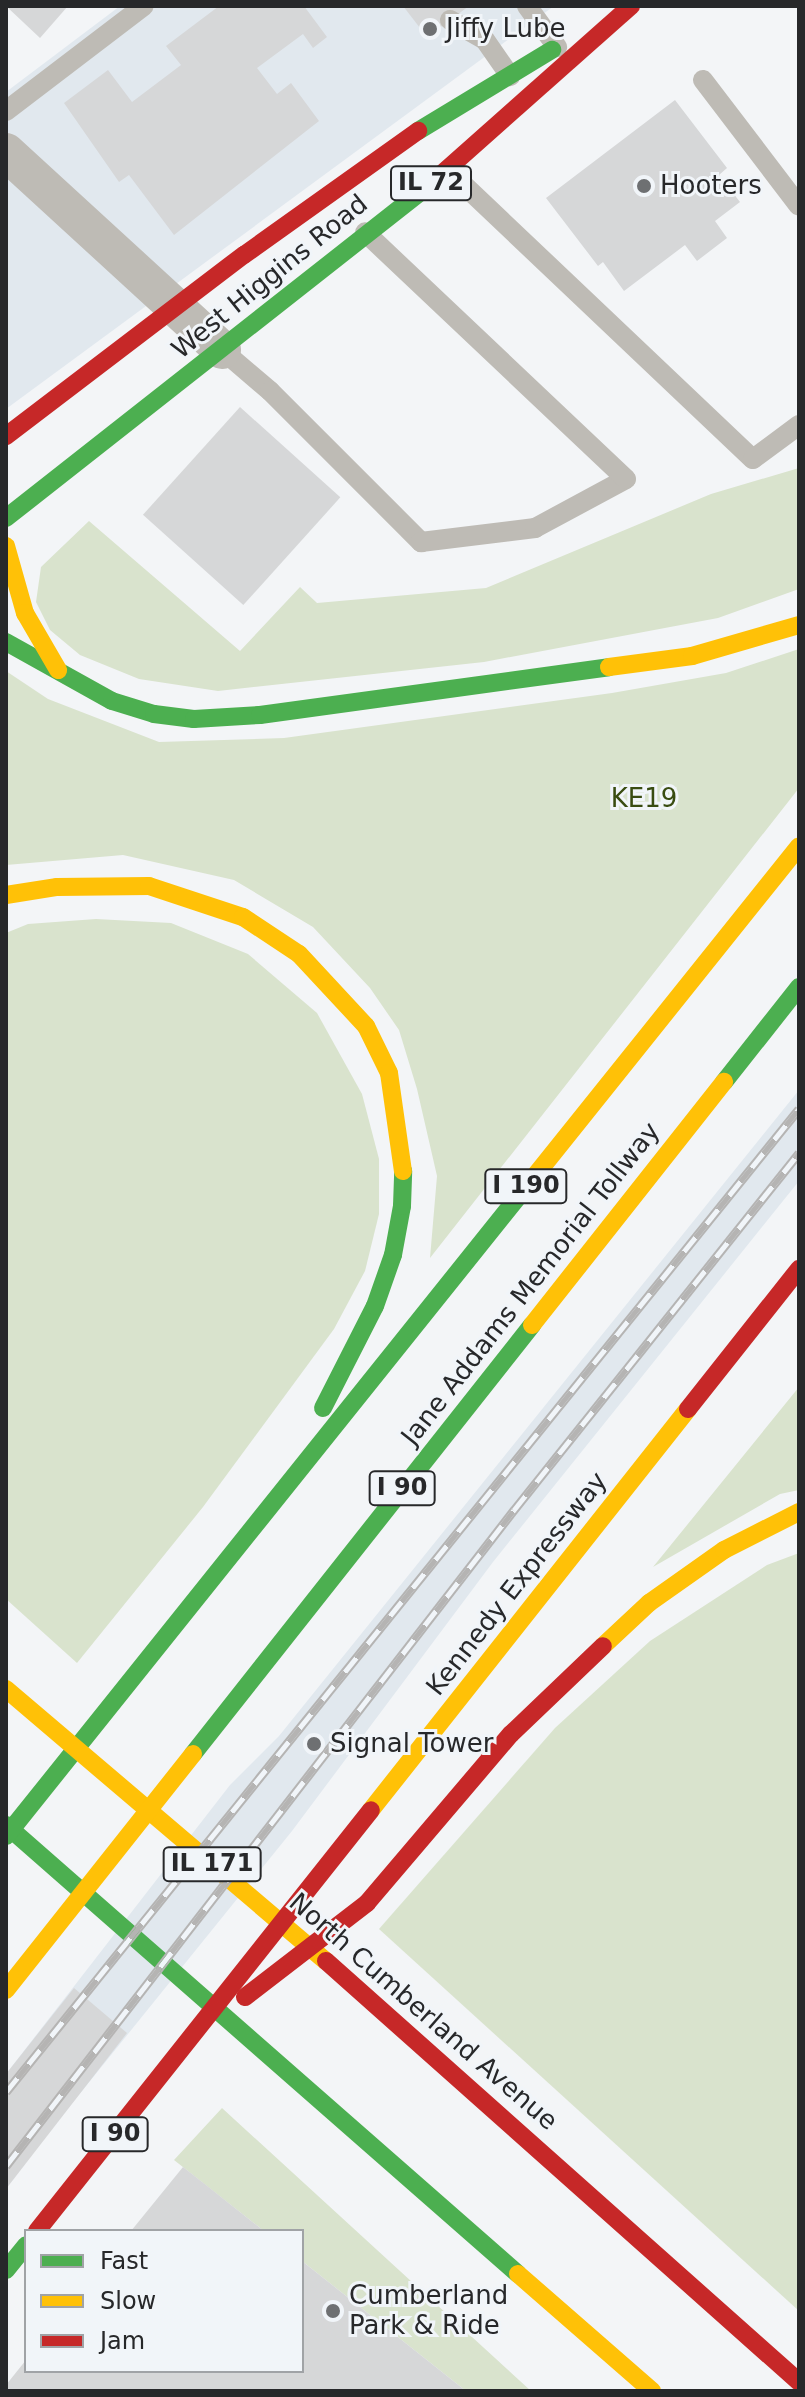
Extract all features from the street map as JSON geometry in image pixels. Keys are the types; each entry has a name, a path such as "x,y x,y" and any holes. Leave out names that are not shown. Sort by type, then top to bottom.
{"main road":[{"name":"West Higgins Road","path":"6,436 413,134 629,6"},
{"name":"West Higgins Road","path":"10,515 222,350 365,232 448,170 629,6"},
{"path":"6,532 10,515"},
{"path":"6,546 25,613 60,672"},
{"path":"6,642 112,701 154,714 194,719 260,715 692,656 799,625"},
{"name":"I 190","path":"6,1836 799,846"},
{"path":"6,895 69,886 149,886 243,917 299,954 334,988 366,1026 389,1073 403,1159 402,1206 393,1255 375,1306 337,1384 253,1525"},
{"name":"Jane Addams Memorial Tollway","path":"6,1990 799,987"},
{"name":"Kennedy Expressway","path":"39,2229 799,1269"},
{"path":"192,2037 367,1903 511,1734 649,1603 724,1550 799,1512"},
{"name":"North Cumberland Avenue","path":"6,1689 418,2039 799,2382"},
{"path":"6,1825 652,2391"},
{"path":"6,2270 24,2248"}],"street":[{"path":"6,152 222,350"}],"lane":[{"path":"6,111 144,6"},
{"path":"527,6 557,47"},
{"path":"450,20 485,40 510,76"},
{"path":"703,80 799,206"},
{"path":"448,170 753,459 799,425"},
{"path":"222,350 270,391 421,542 535,528 626,479 365,232"}],"shaded area":[{"path":"120,6 554,6 6,409 6,92"},
{"path":"799,1090 799,1181 493,1562 292,1831 6,2185 6,2074 230,1785 279,1736"}],"green space":[{"path":"799,468 799,589 718,618 484,662 218,691 139,679 80,655 50,630 36,602 41,567 89,521 240,651 300,587 317,603 486,588 711,494"},
{"name":"KE19","path":"799,649 799,788 430,1258 437,1176 417,1089 399,1030 370,988 313,927 234,880 123,855 6,865 6,671 48,699 159,742 284,738 612,693 726,673"},
{"path":"96,919 171,923 248,954 317,1013 362,1094 379,1159 379,1214 365,1271 334,1329 203,1507 77,1663 6,1599 6,933 28,924"},
{"path":"799,1387 799,1490 780,1494 653,1567"},
{"path":"799,1553 799,2311 379,1929 555,1728 650,1641 767,1565"},
{"path":"222,2108 531,2391 466,2391 304,2263 304,2229 261,2229 174,2160"}],"building":[{"path":"6,6 68,6 40,38"},
{"path":"219,6 304,6 327,37 313,48 303,34 257,68 277,94 291,83 319,121 174,235 129,175 119,182 64,103 108,70 132,102 181,65 166,46"},
{"name":"Jiffy Lube","path":"403,6 469,6 427,37"},
{"name":"Hooters","path":"675,100 727,168 719,175 740,202 715,221 727,238 697,261 685,245 624,291 603,262 598,266 546,198"},
{"path":"240,407 340,497 243,605 143,515"},
{"name":"Signal Tower","path":"313,1737 321,1743 315,1751 307,1745"},
{"path":"74,1988 127,2033 6,2189 6,2074"},
{"path":"183,2167 261,2229 133,2229"},
{"name":"Cumberland Park & Ride","path":"304,2263 466,2391 6,2391 6,2385 24,2362 24,2373 304,2373"}],"railway":[{"path":"6,2092 799,1109"},
{"path":"6,2166 514,1510 799,1153"}],"traffic: fast":[{"path":"418,131 552,50"},
{"path":"6,518 427,187"},
{"path":"6,642 112,701 154,714 194,719 260,715 609,667"},
{"path":"724,1082 799,987"},
{"path":"323,1408 375,1306 393,1255 402,1206 403,1171"},
{"path":"6,1836 530,1182"},
{"path":"193,1754 532,1325"},
{"path":"6,1825 518,2274"},
{"path":"6,2270 24,2248"}],"traffic: slow":[{"path":"6,546 25,613 58,670"},
{"path":"609,667 692,656 799,625"},
{"path":"530,1182 799,846"},
{"path":"6,895 57,887 149,886 243,917 299,954 366,1026 389,1073 403,1171"},
{"path":"532,1325 724,1082"},
{"path":"371,1810 688,1409"},
{"path":"603,1646 649,1603 724,1550 799,1512"},
{"path":"6,1689 326,1961"},
{"path":"6,1990 193,1754"},
{"path":"518,2274 652,2391"}],"traffic: jam":[{"path":"427,187 631,6"},
{"path":"6,436 244,255 418,131"},
{"path":"688,1409 799,1269"},
{"path":"245,1997 367,1903 511,1734 603,1646"},
{"path":"39,2229 371,1810"},
{"path":"326,1961 799,2382"}],"place":[{"name":"Jiffy Lube","path":"430,29"},
{"name":"Hooters","path":"644,186"},
{"name":"Signal Tower","path":"314,1744"},
{"name":"Cumberland Park & Ride","path":"333,2311"}]}
